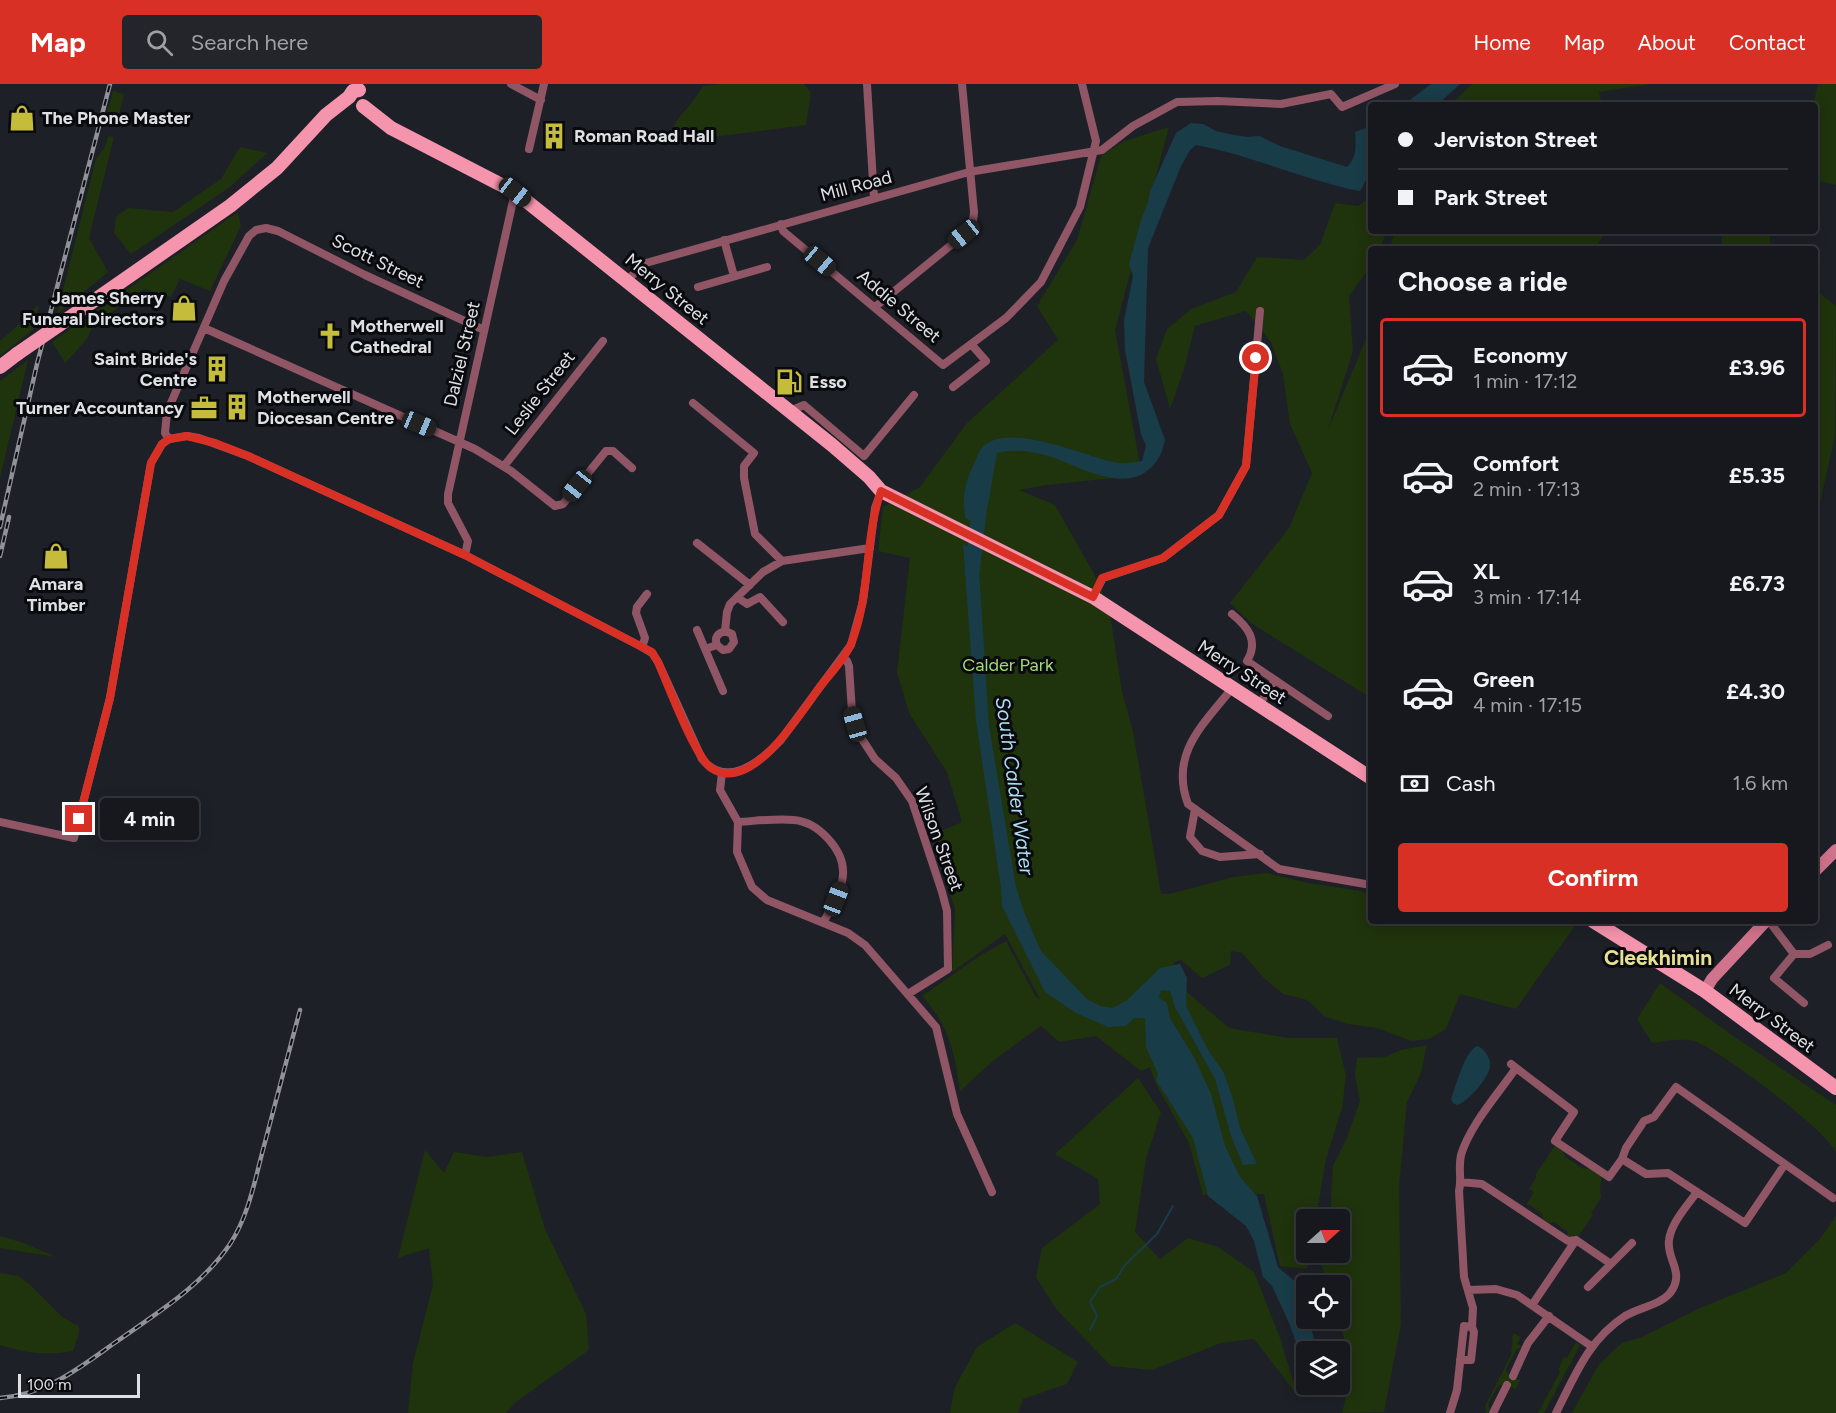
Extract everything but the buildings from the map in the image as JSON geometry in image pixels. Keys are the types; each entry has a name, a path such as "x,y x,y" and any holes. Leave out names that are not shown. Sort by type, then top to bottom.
{"main road":[{"path":"0,367 230,206 277,168 326,115 357,97"},
{"name":"Merry Street","path":"357,97 391,128 515,192 832,445 869,477 881,491 1093,597 1368,776"},
{"path":"1818,868 1836,850"},
{"name":"Merry Street","path":"1598,924 1705,991 1836,1088"},
{"path":"1705,991 1712,979 1765,924"}],"street":[{"path":"511,84 541,100"},
{"path":"529,149 544,84"},
{"path":"867,84 874,198"},
{"path":"875,307 970,228 974,216 962,84"},
{"path":"953,387 986,362 971,344 1006,318 1041,282 1080,207 1098,150 1082,84"},
{"path":"1098,150 1133,126 1177,102 1281,104 1331,94 1342,107 1395,84"},
{"name":"Mill Road","path":"627,280 646,263 874,198 969,172 1098,150"},
{"name":"Dalziel Street","path":"465,555 468,541 448,503 447,494 515,192"},
{"name":"Addie Street","path":"781,224 783,231 943,365 971,344"},
{"name":"Scott Street","path":"204,328 224,281 249,236 266,228 278,231 364,275 484,330"},
{"path":"724,240 734,276"},
{"path":"698,287 767,267"},
{"path":"1093,597 1102,578 1163,558 1219,515 1246,466 1260,311"},
{"path":"169,439 165,433 167,412 204,328 475,449 504,466 555,506 563,504 606,451 613,452 632,468"},
{"name":"Leslie Street","path":"504,466 603,341"},
{"path":"790,411 804,405 864,456 914,395"},
{"path":"693,403 754,453 744,466 744,478 755,534 782,561"},
{"path":"0,822 74,838 110,698 151,463 162,444 169,439 187,436 226,447 465,555 652,652 702,759 711,768 722,773 742,770 769,752 851,645 863,601 875,508 881,491"},
{"path":"697,543 750,585"},
{"path":"725,631 727,612 737,597 763,572 782,561 870,548"},
{"path":"642,647 645,638 636,612 637,607 648,594"},
{"path":"737,597 747,604 760,597 783,622"},
{"path":"1232,614 1245,624 1250,636 1251,655 1247,661 1328,716"},
{"path":"697,630 723,691"},
{"path":"717,645 717,636 725,631"},
{"path":"717,645 723,650 731,647 734,642 733,636 725,631"},
{"path":"705,649 717,645"},
{"name":"Wilson Street","path":"842,657 849,666 852,712 858,733 875,759 896,778 912,801 947,911 948,969 908,994"},
{"path":"1259,705 1274,681"},
{"path":"1233,687 1187,747 1182,771 1183,792 1188,804 1279,869 1368,884"},
{"path":"722,773 720,790 738,822 737,852 752,887 767,900 848,933 866,945 936,1027 957,1114 992,1192"},
{"path":"1195,809 1190,837 1202,851 1220,857 1260,854"},
{"path":"738,822 794,820 806,822 824,834 836,851 843,873 836,899 823,923"},
{"path":"1770,924 1794,954"},
{"path":"1794,954 1809,954 1828,945"},
{"path":"1794,954 1774,978 1804,1003"},
{"path":"1449,1413 1457,1390 1464,1326 1473,1327 1473,1308 1464,1277 1459,1170 1467,1140 1513,1066 1574,1113 1555,1141 1609,1177 1644,1121 1654,1117 1676,1087 1833,1198"},
{"path":"1622,1159 1646,1174 1668,1173 1745,1222 1785,1164"},
{"path":"1461,1182 1482,1184 1568,1241 1576,1240 1611,1264"},
{"path":"1556,1413 1591,1346 1626,1316 1669,1294 1676,1281 1677,1272 1669,1248 1671,1232 1697,1192"},
{"path":"1532,1305 1576,1240"},
{"path":"1588,1287 1632,1243"},
{"path":"1468,1290 1496,1289 1517,1294 1591,1346"},
{"path":"1513,1376 1528,1343 1549,1316"},
{"path":"1493,1413 1507,1385"}],"green space":[{"path":"804,84 811,93 806,125 705,138 669,136 703,86"},
{"path":"1472,84 1649,84 1599,92 1601,102 1453,102"},
{"path":"1818,84 1836,84 1836,185 1818,181 1818,102 1814,102"},
{"path":"113,91 124,94 116,127 104,124"},
{"name":"Calder Park","path":"1169,127 1115,330 1142,475 1019,490 1055,505 1094,574 1109,607 1122,692 1133,731 1161,894 1170,894 1233,877 1267,873 1368,894 1368,924 1570,924 1574,927 1516,1009 1460,994 1446,1029 1429,1039 1411,1041 1377,1028 1348,1024 1324,1016 1307,1000 1283,994 1263,977 1242,953 1231,951 1230,965 1202,978 1181,960 1173,962 1187,992 1229,1028 1288,1038 1337,1038 1346,1076 1342,1108 1326,1159 1318,1209 1296,1209 1296,1263 1308,1263 1307,1269 1280,1266 1264,1194 1203,1195 1189,1143 1156,1084 1150,1067 1141,1071 1096,1036 1059,1042 1041,1026 994,1060 960,1091 956,1065 945,1029 922,996 981,955 1006,941 1036,997 1040,999 1005,934 952,972 955,909 930,836 962,822 947,772 909,713 897,672 910,558 878,551 883,507 920,487 966,424 1058,340 1037,306 1077,240 1101,156 1124,141"},
{"path":"108,136 114,137 89,238 108,272 57,314 96,159 105,147"},
{"path":"240,147 267,153 230,187 131,254 114,233 116,217 128,208 173,212 221,179"},
{"path":"1368,198 1368,234 1386,234 1381,246 1368,246 1368,270 1349,296 1353,351 1328,430 1368,334 1368,696 1251,623 1230,603 1289,528 1312,473 1290,424 1283,374 1271,342 1246,311 1195,326 1185,366 1170,409 1156,359 1167,329 1191,309 1236,292 1257,257 1304,260 1320,245 1335,203 1359,206"},
{"path":"238,212 241,226 210,291 180,279 171,297 144,289 115,310 95,320 87,339 65,363 52,342"},
{"path":"1394,234 1604,234 1598,246 1390,246"},
{"path":"1722,234 1770,234 1770,246 1722,246"},
{"path":"1818,292 1836,306 1835,436 1818,512"},
{"path":"39,304 34,329 0,356 0,341"},
{"path":"28,360 0,478 0,381"},
{"path":"1660,983 1736,1038 1836,1105 1836,1152 1813,1126 1793,1109 1707,1047 1689,1040 1652,1043 1637,1019"},
{"path":"1427,1045 1421,1073 1407,1102 1399,1187 1401,1324 1384,1412 1342,1413 1346,1395 1350,1395 1352,1371 1350,1341 1345,1341 1341,1329 1350,1329 1350,1275 1324,1275 1321,1263 1350,1263 1350,1209 1331,1209 1333,1166 1347,1138 1360,1101 1355,1075 1357,1058 1385,1057 1401,1050"},
{"path":"1138,1078 1161,1112 1146,1159 1135,1232 1160,1259 1188,1238 1218,1247 1254,1272 1280,1338 1296,1393 1254,1339 1221,1343 1152,1370 1111,1366 1056,1309 1036,1277 1042,1248 1100,1204 1098,1179 1055,1154"},
{"path":"1557,1146 1563,1150 1565,1157 1584,1169 1590,1168 1602,1177 1601,1198 1578,1237 1575,1235 1568,1237 1567,1231 1554,1222 1549,1224 1543,1219 1542,1214 1530,1205 1526,1205 1534,1192 1529,1189 1536,1174 1554,1147"},
{"path":"425,1150 444,1173 454,1152 487,1157 522,1152 545,1229 586,1314 589,1350 516,1402 506,1413 408,1413 413,1363 433,1285 429,1248 398,1258"},
{"path":"1836,1216 1836,1413 1572,1413 1599,1364 1622,1343 1642,1337 1700,1308 1786,1273 1820,1239"},
{"path":"0,1236 24,1243 56,1257 0,1248"},
{"path":"0,1273 18,1276 62,1317 79,1326 73,1351 36,1353 0,1345"},
{"path":"1015,1323 1078,1362 1067,1384 1023,1399 1018,1413 950,1413 955,1387 977,1347"},
{"path":"1513,1333 1521,1337 1517,1344 1523,1347 1517,1349 1506,1369 1508,1375 1520,1380 1516,1389 1504,1384 1498,1386 1488,1404 1490,1409 1486,1413 1485,1406 1511,1355"},
{"path":"1576,1342 1580,1345 1544,1413 1538,1413 1560,1372 1558,1370 1564,1357 1567,1358"}],"water":[{"path":"1431,84 1460,84 1440,102 1407,102"},
{"path":"1191,123 1203,124 1216,131 1234,135 1259,136 1280,146 1347,167 1356,147 1355,132 1368,127 1368,176 1360,191 1318,181 1217,149 1196,145 1190,150 1181,166 1148,248 1144,382 1165,440 1158,460 1145,472 1132,478 1118,479 1089,472 1036,453 1016,451 997,453 989,500 982,523 966,519 964,499 968,479 981,449 993,441 1008,438 1027,439 1119,463 1142,461 1146,446 1141,434 1125,350 1124,321 1133,276 1129,264 1150,191 1176,133"},
{"name":"South Calder Water","path":"963,544 978,554 989,726 1016,887 1041,951 1087,999 1100,1006 1113,1008 1127,1000 1160,968 1180,964 1187,978 1186,1006 1208,1050 1224,1073 1240,1128 1257,1164 1243,1165 1231,1136 1215,1079 1175,1007 1170,991 1161,990 1159,998 1167,1003 1170,1018 1195,1059 1211,1094 1225,1146 1240,1177 1257,1196 1278,1267 1296,1283 1296,1329 1312,1329 1314,1341 1296,1343 1272,1286 1263,1277 1254,1241 1246,1226 1208,1196 1193,1138 1156,1080 1158,1074 1146,1047 1145,1018 1134,1018 1126,1026 1108,1027 1076,1013 1045,992 1002,906 976,721"},
{"path":"1478,1046 1488,1057 1489,1070 1478,1088 1457,1105 1451,1099 1458,1077 1469,1054"}],"waterway":[{"name":"South Calder Water","path":"972,572 980,504"},
{"path":"1090,1330 1097,1316 1090,1302 1100,1287 1116,1279 1125,1265 1157,1234 1173,1206"}],"railway":[{"path":"0,527 37,364 110,84"},
{"path":"0,556 9,517"},
{"path":"0,1398 32,1392 74,1371 191,1287 230,1244 247,1209 300,1010"}],"place":[{"name":"The Phone Master","path":"22,118"},
{"name":"Roman Road Hall","path":"554,136"},
{"name":"James Sherry Funeral Directors","path":"184,308"},
{"name":"Motherwell Cathedral","path":"330,336"},
{"name":"Saint Bride's Centre","path":"217,369"},
{"name":"Esso","path":"789,382"},
{"name":"Motherwell Diocesan Centre","path":"237,407"},
{"name":"Turner Accountancy","path":"204,408"},
{"name":"Amara Timber","path":"56,556"}],"district":[{"name":"Cleekhimin","path":"1658,957"}],"route":[{"path":"79,819 110,698 151,463 162,444 169,439 187,436 199,438 248,456 465,555 652,652 702,759 716,771 732,773 756,762 780,741 851,645 863,601 875,508 881,491 1093,597 1102,578 1163,558 1219,515 1246,466 1256,358"}]}
